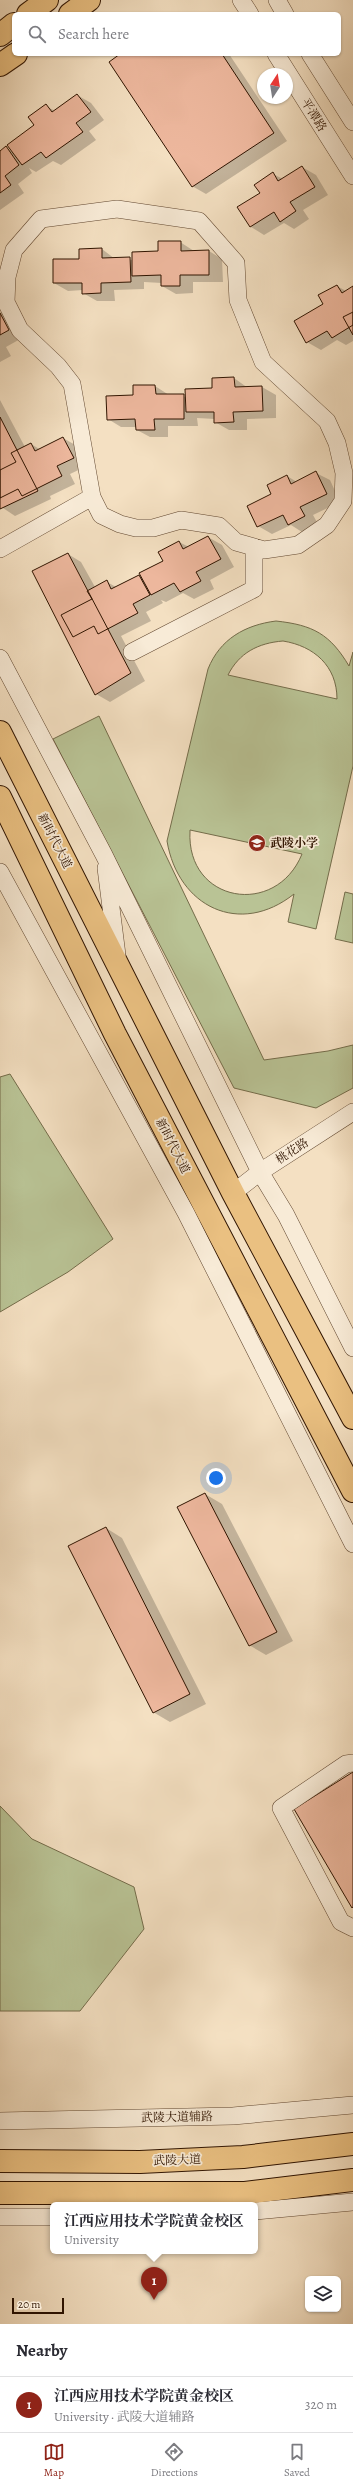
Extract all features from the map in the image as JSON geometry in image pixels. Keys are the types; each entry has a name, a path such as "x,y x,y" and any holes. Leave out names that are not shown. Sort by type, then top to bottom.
{"main road":[{"path":"31,12 46,0"},
{"path":"73,12 89,0"},
{"path":"0,35 12,26"},
{"path":"0,66 13,56"},
{"name":"新时代大道","path":"0,732 233,1193 353,1418"},
{"name":"新时代大道","path":"0,797 115,1034 353,1491"},
{"name":"武陵大道","path":"0,2161 140,2162 243,2157 353,2144"},
{"path":"0,2193 245,2193 353,2180"}],"street":[{"path":"241,0 249,12"},
{"path":"277,0 284,12"},
{"name":"平潭路","path":"277,56 353,176"},
{"path":"311,56 353,122"},
{"path":"327,525 343,501 344,473 337,443 327,421 263,362 238,300 236,263 199,221 117,209 41,219 14,250 7,276 6,302 20,330 58,366 72,384 92,498 102,515 120,524 153,528 181,520 219,526 236,542 264,550 298,544 353,510"},
{"path":"0,549 92,498"},
{"path":"132,652 254,589 254,547"},
{"path":"0,658 104,855 260,1172 286,1215 353,1348"},
{"path":"104,855 118,963"},
{"path":"0,872 186,1213 353,1544"},
{"name":"桃花路","path":"233,1193 260,1172 353,1112"},
{"path":"353,1763 346,1764 281,1808 341,1922 353,1928"},
{"name":"武陵大道辅路","path":"0,2121 233,2116 353,2105"},
{"path":"258,2211 353,2202"},
{"path":"0,2217 50,2217"}],"green space":[{"path":"276,621 300,625 319,633 335,646 349,666 353,652 353,766 316,929 288,922 294,894 273,907 253,913 233,914 214,908 198,898 184,883 173,864 167,841 208,669 219,649 235,635 254,626","holes":["283,641 305,648 322,660 328,667 333,677 337,699 228,675 232,667 250,650 265,644","190,830 302,854 290,874 273,888 254,894 235,894 217,887 202,874 193,855"]},
{"path":"99,716 264,1060 328,1051 353,1045 353,1088 316,1108 234,1088 53,739"},
{"path":"345,892 353,894 353,943 335,939"},
{"path":"10,1074 113,1239 68,1272 0,1312 0,1077"},
{"path":"0,1806 32,1839 134,1887 144,1929 80,2011 0,2011"}],"building":[{"path":"117,56 223,56 274,133 192,187 109,62"},
{"path":"77,94 91,112 76,123 83,132 46,158 41,152 22,165 7,145 34,125 28,117 46,104 52,112"},
{"path":"6,146 19,165 5,176 11,185 0,193 0,151"},
{"path":"302,166 315,187 290,202 296,211 280,222 274,212 250,227 237,207 260,193 254,185 273,172 278,181"},
{"path":"158,241 181,241 181,251 209,250 209,275 180,275 180,286 161,286 161,275 132,276 132,252 158,251"},
{"path":"102,248 102,258 130,257 131,282 101,283 101,293 82,294 82,283 53,283 53,259 79,259 79,249"},
{"path":"337,285 342,293 353,286 353,325 332,338 327,331 306,343 294,321 323,304 318,295"},
{"path":"353,312 353,335 343,317"},
{"path":"0,313 9,330 0,335"},
{"path":"234,377 235,387 262,386 263,411 233,412 234,422 214,423 214,412 186,412 185,389 212,388 212,378"},
{"path":"133,385 155,385 156,394 184,394 184,419 154,419 155,430 136,430 135,419 107,420 106,396 133,395"},
{"path":"0,417 38,491 0,509"},
{"path":"63,437 74,458 57,466 62,476 22,496 18,489 0,498 0,470 16,462 11,453 31,443 35,451"},
{"path":"316,471 327,494 300,507 305,516 288,525 283,515 257,527 247,506 271,494 267,485 287,475 291,484"},
{"path":"208,536 221,559 196,572 201,581 180,592 174,583 151,595 139,573 163,561 158,552 179,541 183,549"},
{"path":"68,553 131,673 95,695 32,571"},
{"path":"139,575 150,595 133,604 138,613 98,634 94,626 73,637 61,615 92,599 87,591 107,580 111,589"},
{"path":"205,1493 277,1632 249,1646 177,1507"},
{"path":"106,1527 190,1694 153,1713 68,1546"},
{"path":"353,1772 353,1907 352,1908 294,1809"}],"place":[{"name":"武陵小学","path":"257,843"},
{"name":"江西应用技术学院黄金校区","path":"154,2300"}]}
